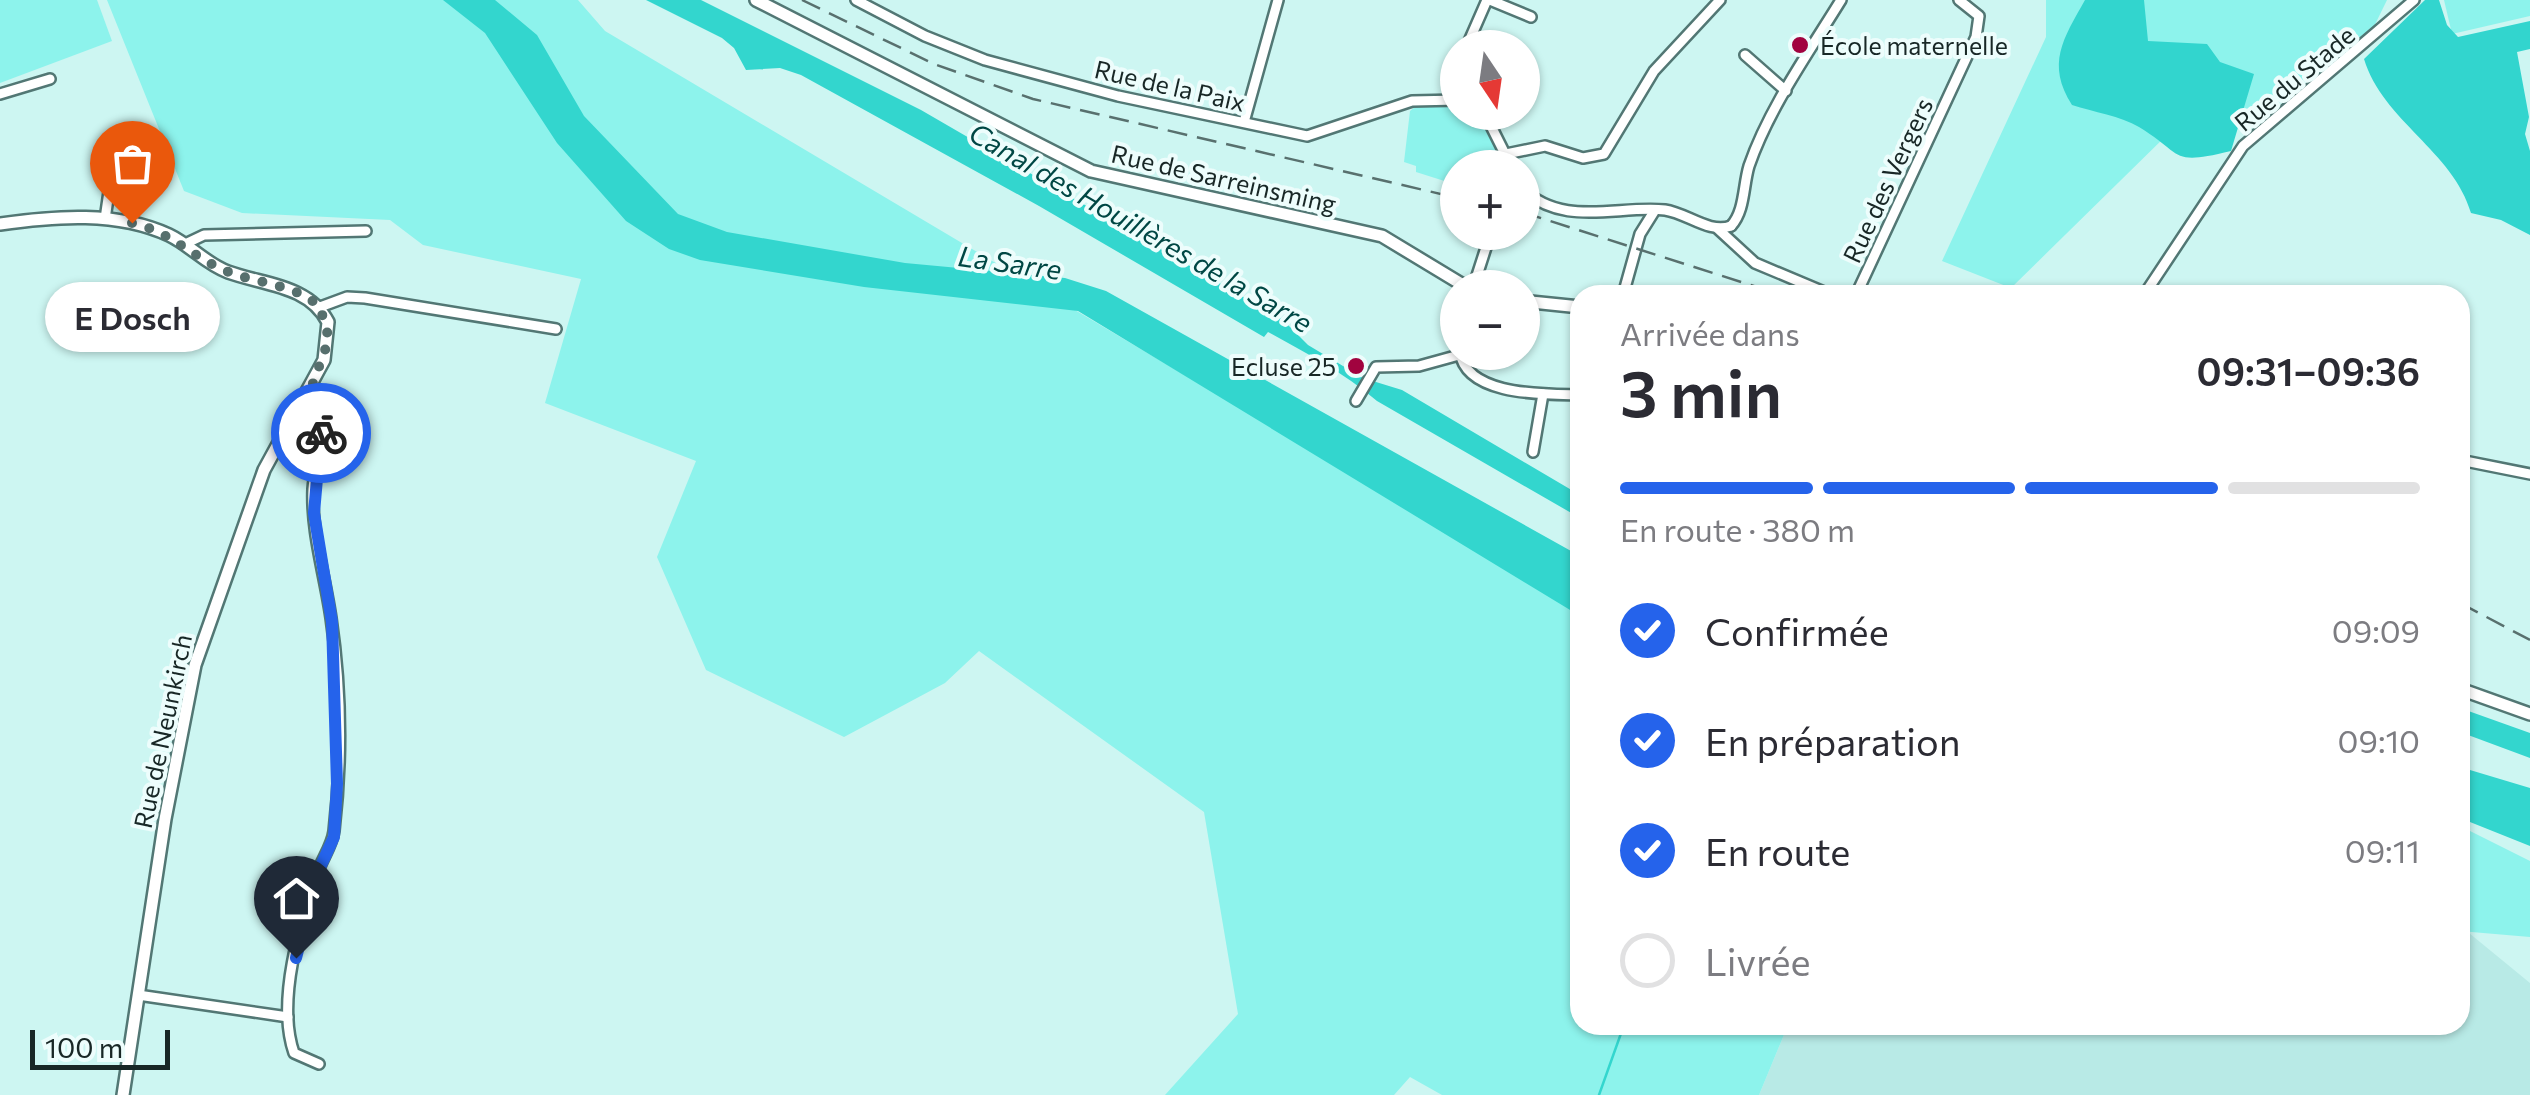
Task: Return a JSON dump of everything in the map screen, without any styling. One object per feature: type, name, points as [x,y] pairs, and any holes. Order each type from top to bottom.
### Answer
[{"type":"street","name":"Rue de Sarreinsming","points":[[756,0],[1074,164],[1136,184],[1382,236],[1440,270]]},
{"type":"street","name":"Rue de la Paix","points":[[856,0],[924,36],[986,60],[1118,96],[1314,136],[1412,101],[1440,100]]},
{"type":"street","points":[[871,0],[880,11]]},
{"type":"street","points":[[1244,122],[1278,0]]},
{"type":"street","points":[[1474,30],[1488,0],[1531,17]]},
{"type":"street","points":[[1526,150],[1545,146],[1583,158],[1604,154],[1654,71],[1720,0]]},
{"type":"street","points":[[1718,229],[1731,226],[1738,216],[1749,166],[1786,91],[1842,0]]},
{"type":"street","name":"Rue des Vergers","points":[[1861,285],[1979,28],[1979,16],[1959,0]]},
{"type":"street","name":"Rue du Stade","points":[[2151,285],[2243,146],[2414,0]]},
{"type":"street","points":[[1745,56],[1786,91]]},
{"type":"street","points":[[0,94],[50,79]]},
{"type":"street","points":[[105,219],[112,172]]},
{"type":"street","points":[[1540,200],[1567,210],[1594,214],[1655,210],[1681,214],[1718,229],[1765,268],[1807,285]]},
{"type":"street","points":[[1626,285],[1640,234],[1655,210]]},
{"type":"street","points":[[1637,212],[1640,234]]},
{"type":"street","points":[[0,224],[105,219],[139,224],[185,244],[224,270],[295,292],[320,307],[347,297],[365,298],[556,329]]},
{"type":"street","points":[[1731,226],[1742,252]]},
{"type":"street","points":[[185,244],[204,235],[366,231]]},
{"type":"street","points":[[1540,303],[1570,306]]},
{"type":"street","name":"Rue de Neunkirch","points":[[123,1095],[194,665],[264,470],[312,386],[329,339],[320,307]]},
{"type":"street","points":[[1358,398],[1374,370],[1440,360]]},
{"type":"street","points":[[1470,370],[1488,382],[1543,394],[1570,395]]},
{"type":"street","points":[[312,386],[322,398],[324,418],[314,513],[332,622],[337,784],[334,837],[318,872],[296,958],[288,1017],[294,1053],[318,1064]]},
{"type":"street","points":[[1533,452],[1543,394]]},
{"type":"street","points":[[2470,462],[2530,474]]},
{"type":"street","points":[[2470,693],[2530,714]]},
{"type":"street","points":[[138,995],[288,1017]]},
{"type":"shaded area","points":[[0,0],[97,0],[112,41],[0,83]]},
{"type":"shaded area","points":[[107,0],[578,0],[605,31],[1570,604],[1570,1035],[1784,1035],[1759,1095],[1442,1095],[1410,1077],[1394,1095],[1165,1095],[1238,1014],[1204,812],[979,651],[945,683],[844,737],[706,670],[657,557],[696,461],[545,403],[581,279],[423,245],[390,220],[242,213],[184,191]]},
{"type":"shaded area","points":[[443,0],[495,0],[537,35],[584,116],[678,214],[727,232],[905,263],[1065,278],[1106,291],[1570,550],[1570,610],[1078,311],[864,287],[700,260],[669,249],[626,221],[557,143],[485,33]]},
{"type":"shaded area","points":[[646,0],[701,0],[921,110],[1283,320],[1308,345],[1363,378],[1402,390],[1570,489],[1570,512],[1377,401],[1268,332],[1264,337],[1039,206],[801,75],[780,68],[746,70],[734,48],[722,38]]},
{"type":"shaded area","points":[[2046,0],[2387,0],[2363,49],[2328,62],[2270,102],[2243,114],[2172,130],[2014,285],[2003,285],[1942,261],[2046,37]]},
{"type":"shaded area","points":[[2085,0],[2144,0],[2148,41],[2207,44],[2220,62],[2254,74],[2231,151],[2197,158],[2179,155],[2132,123],[2072,105],[2060,77],[2060,52]]},
{"type":"shaded area","points":[[2425,0],[2439,0],[2447,25],[2458,37],[2530,21],[2530,49],[2517,52],[2529,117],[2525,134],[2530,151],[2530,235],[2501,220],[2471,213],[2449,172],[2373,81],[2364,59]]},
{"type":"shaded area","points":[[2444,0],[2530,0],[2530,16],[2452,34]]},
{"type":"shaded area","points":[[1415,107],[1440,107],[1440,130],[1488,130],[1497,150],[1440,150],[1440,180],[1416,172],[1416,166],[1404,162],[1410,111]]},
{"type":"shaded area","points":[[2470,712],[2530,733],[2530,758],[2470,736]]},
{"type":"shaded area","points":[[2470,770],[2530,788],[2530,846],[2470,822]]},
{"type":"shaded area","points":[[2470,831],[2530,861],[2530,937],[2470,932]]},
{"type":"shaded area","points":[[2470,934],[2530,983],[2530,1095],[1759,1095],[1784,1035],[2470,1035]]},
{"type":"waterway","points":[[1599,1095],[1620,1035]]},
{"type":"railway","points":[[802,0],[934,64],[1033,99],[1440,194]]},
{"type":"railway","points":[[1540,218],[1751,285]]},
{"type":"railway","points":[[2470,608],[2530,640]]},
{"type":"way so far","points":[[132,223],[168,234],[224,270],[295,292],[320,307],[328,322],[329,339],[312,386],[322,398],[321,433]]},
{"type":"place","name":"École maternelle","points":[[1800,45]]},
{"type":"place","name":"E Dosch","points":[[132,223]]},
{"type":"place","name":"Ecluse 25","points":[[1356,366]]},
{"type":"route","points":[[296,958],[318,872],[334,837],[337,784],[338,697],[332,622],[314,513],[313,488],[321,433]]},
{"type":"water label","name":"Canal des Houillères de la Sarre","points":[[1141,227]]},
{"type":"water label","name":"La Sarre","points":[[1010,262]]}]
